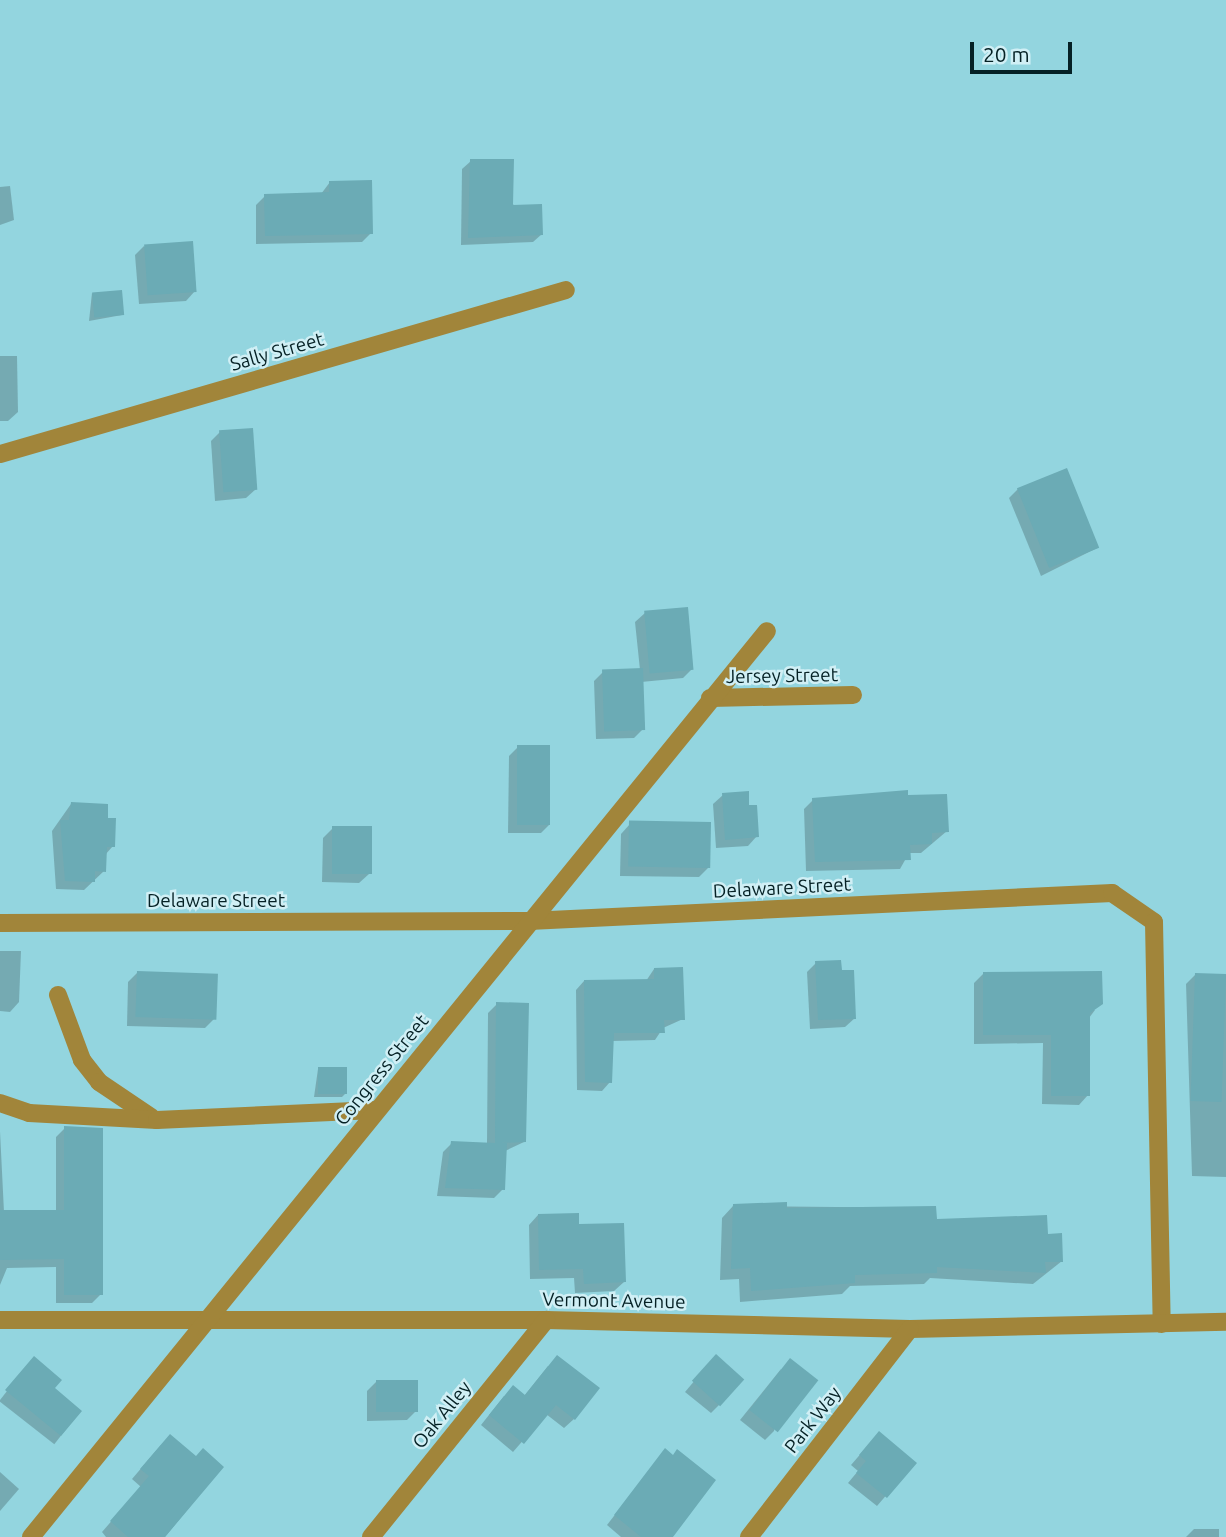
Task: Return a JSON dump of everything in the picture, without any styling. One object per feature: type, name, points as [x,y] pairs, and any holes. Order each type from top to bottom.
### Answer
[{"type":"street","name":"Sally Street","points":[[0,454],[566,290]]},
{"type":"street","name":"Congress Street","points":[[31,1537],[767,631]]},
{"type":"street","name":"Jersey Street","points":[[710,698],[853,695]]},
{"type":"street","name":"Delaware Street","points":[[0,923],[529,921],[1112,893],[1154,922],[1162,1324]]},
{"type":"street","points":[[58,995],[82,1060],[99,1082],[154,1119]]},
{"type":"street","points":[[0,1103],[29,1113],[154,1119],[376,1110]]},
{"type":"street","name":"Vermont Avenue","points":[[0,1320],[545,1320],[910,1329],[1226,1322]]},
{"type":"street","name":"Oak Alley","points":[[371,1537],[545,1320]]},
{"type":"street","name":"Park Way","points":[[749,1537],[910,1329]]},
{"type":"building","points":[[470,159],[514,159],[513,205],[542,204],[543,235],[468,238]]},
{"type":"building","points":[[372,180],[373,234],[265,236],[264,194],[329,192],[329,181]]},
{"type":"building","points":[[193,241],[197,292],[148,295],[144,244]]},
{"type":"building","points":[[122,290],[124,315],[94,318],[92,293]]},
{"type":"building","points":[[253,428],[257,490],[223,492],[219,430]]},
{"type":"building","points":[[1067,468],[1099,548],[1049,568],[1017,488]]},
{"type":"building","points":[[688,607],[693,670],[650,674],[644,611]]},
{"type":"building","points":[[643,668],[645,730],[604,731],[602,669]]},
{"type":"building","points":[[517,745],[550,745],[550,825],[517,825]]},
{"type":"building","points":[[908,790],[908,795],[947,794],[949,832],[932,833],[932,844],[910,845],[911,860],[815,862],[812,798]]},
{"type":"building","points":[[749,791],[749,805],[757,805],[759,837],[725,840],[722,793]]},
{"type":"building","points":[[71,802],[108,804],[108,818],[116,818],[115,847],[107,847],[106,872],[95,871],[95,882],[65,881],[60,820],[69,820]]},
{"type":"building","points":[[629,821],[711,822],[710,868],[628,867]]},
{"type":"building","points":[[332,826],[372,826],[372,874],[332,874]]},
{"type":"building","points":[[841,960],[842,970],[854,970],[856,1019],[818,1020],[815,961]]},
{"type":"building","points":[[683,967],[685,1020],[664,1020],[665,1033],[614,1033],[612,1083],[585,1082],[584,980],[654,979],[654,968]]},
{"type":"building","points":[[137,971],[218,974],[216,1020],[135,1017]]},
{"type":"building","points":[[1102,971],[1103,1004],[1090,1013],[1090,1096],[1051,1096],[1051,1035],[983,1035],[983,972]]},
{"type":"building","points":[[1195,973],[1226,974],[1222,1102],[1191,1101]]},
{"type":"building","points":[[496,1002],[529,1003],[526,1142],[500,1143],[507,1143],[505,1190],[445,1188],[451,1141],[495,1143]]},
{"type":"building","points":[[318,1067],[347,1067],[347,1094],[318,1094]]},
{"type":"building","points":[[64,1126],[103,1128],[103,1295],[64,1295],[64,1259],[0,1260],[0,1210],[64,1210]]},
{"type":"building","points":[[787,1202],[787,1208],[936,1206],[937,1219],[1047,1215],[1048,1234],[1062,1233],[1063,1262],[1045,1262],[1046,1273],[937,1267],[937,1273],[855,1275],[855,1283],[751,1291],[750,1268],[731,1269],[733,1204]]},
{"type":"building","points":[[579,1213],[579,1224],[624,1223],[626,1282],[584,1284],[583,1269],[539,1270],[538,1214]]},
{"type":"building","points":[[716,1354],[744,1379],[720,1406],[692,1381]]},
{"type":"building","points":[[557,1355],[600,1388],[575,1420],[556,1405],[524,1444],[489,1415],[513,1385],[525,1395]]},
{"type":"building","points":[[34,1356],[62,1380],[55,1388],[82,1411],[61,1436],[5,1390]]},
{"type":"building","points":[[790,1358],[818,1380],[778,1432],[749,1410]]},
{"type":"building","points":[[376,1380],[418,1380],[418,1412],[376,1412]]},
{"type":"building","points":[[879,1431],[917,1463],[887,1498],[856,1473],[866,1461],[859,1455]]},
{"type":"building","points":[[170,1434],[196,1456],[203,1448],[224,1467],[165,1537],[128,1537],[110,1521],[149,1476],[140,1469]]},
{"type":"building","points":[[665,1448],[673,1455],[677,1449],[716,1480],[673,1537],[641,1537],[614,1515]]}]
